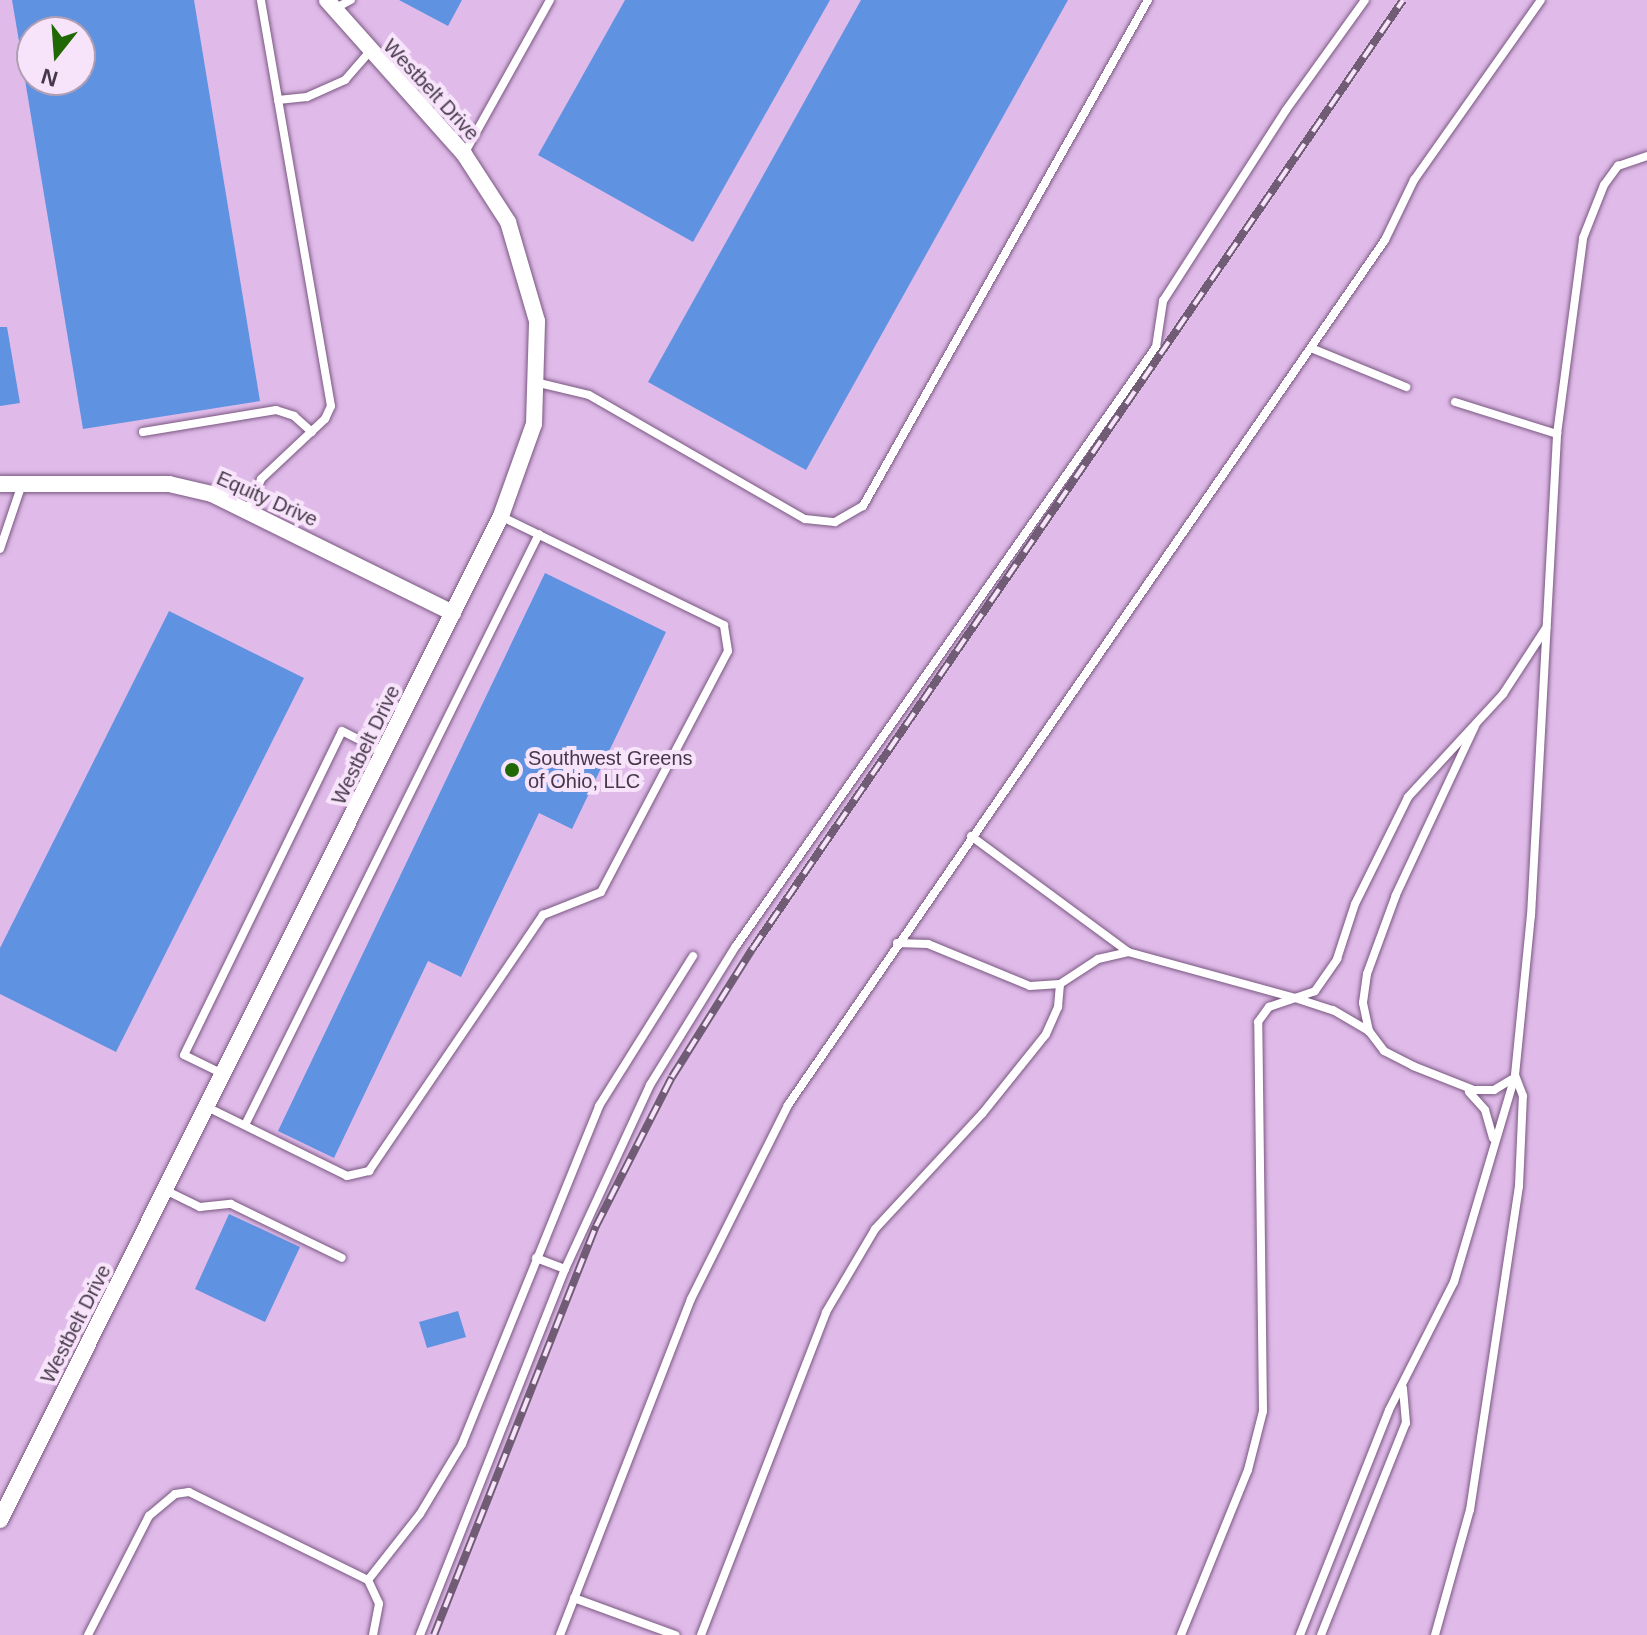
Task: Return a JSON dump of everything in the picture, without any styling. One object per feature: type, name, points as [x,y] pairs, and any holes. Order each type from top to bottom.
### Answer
[{"type":"street","name":"Westbelt Drive","points":[[0,1520],[501,516],[532,432],[539,383],[537,321],[518,246],[492,193],[464,154],[369,52],[330,5]]},
{"type":"street","name":"Equity Drive","points":[[0,484],[169,484],[212,494],[453,613]]},
{"type":"lane","points":[[248,510],[261,479],[312,432],[331,406],[261,0]]},
{"type":"lane","points":[[330,5],[351,0]]},
{"type":"lane","points":[[464,154],[550,0]]},
{"type":"lane","points":[[539,383],[589,395],[805,519],[835,522],[863,506],[1148,0]]},
{"type":"lane","points":[[420,1635],[565,1269],[613,1157],[697,1005],[1156,347],[1163,301],[1286,110],[1365,0]]},
{"type":"lane","points":[[560,1635],[720,1232],[788,1105],[1385,240],[1414,180],[1541,0]]},
{"type":"lane","points":[[278,100],[307,97],[345,80],[369,52]]},
{"type":"lane","points":[[1300,1635],[1389,1410],[1454,1282],[1515,1075],[1531,916],[1557,434],[1583,238],[1618,166],[1647,156]]},
{"type":"lane","points":[[1311,348],[1406,387]]},
{"type":"lane","points":[[1455,402],[1557,434]]},
{"type":"lane","points":[[143,432],[276,410],[294,416],[312,432]]},
{"type":"lane","points":[[0,549],[22,483]]},
{"type":"lane","points":[[207,1107],[347,1176],[369,1171],[543,915],[601,892],[728,651],[724,625],[501,516]]},
{"type":"lane","points":[[245,1125],[539,534]]},
{"type":"lane","points":[[1181,1635],[1248,1470],[1263,1411],[1256,1033],[1269,1007],[1295,998],[1326,981],[1378,853],[1408,797],[1503,694],[1548,626]]},
{"type":"lane","points":[[1369,1031],[1363,1003],[1372,960],[1396,895],[1479,718]]},
{"type":"lane","points":[[223,1074],[184,1055],[342,731],[384,752]]},
{"type":"lane","points":[[971,836],[1128,952],[1333,1010],[1369,1031],[1384,1051],[1454,1084],[1480,1101],[1494,1143]]},
{"type":"lane","points":[[897,943],[928,944],[1030,986],[1060,984],[1098,959],[1128,952]]},
{"type":"lane","points":[[368,1580],[420,1514],[462,1444],[599,1106],[693,956]]},
{"type":"lane","points":[[701,1635],[826,1312],[875,1229],[982,1114],[1046,1034],[1058,1007],[1060,984]]},
{"type":"lane","points":[[1454,1084],[1494,1090],[1515,1075]]},
{"type":"lane","points":[[1435,1635],[1470,1510],[1497,1347],[1519,1186],[1523,1096],[1515,1075]]},
{"type":"lane","points":[[165,1190],[200,1207],[231,1204],[342,1258]]},
{"type":"lane","points":[[536,1258],[565,1269]]},
{"type":"lane","points":[[1321,1635],[1406,1423],[1403,1387]]},
{"type":"lane","points":[[88,1635],[149,1516],[175,1494],[207,1497],[368,1580],[379,1604],[373,1635]]},
{"type":"lane","points":[[574,1598],[675,1635]]},
{"type":"building","points":[[12,0],[194,0],[260,401],[83,429],[28,96],[96,96],[96,16],[16,16],[16,24]]},
{"type":"building","points":[[399,0],[462,0],[448,26]]},
{"type":"building","points":[[625,0],[830,0],[693,242],[538,155]]},
{"type":"building","points":[[861,0],[1068,0],[806,470],[648,382]]},
{"type":"building","points":[[0,327],[7,327],[20,403],[0,406]]},
{"type":"building","points":[[545,573],[666,632],[572,829],[539,813],[461,977],[428,961],[334,1158],[278,1131]]},
{"type":"building","points":[[169,611],[304,678],[116,1052],[0,994],[0,948]]},
{"type":"building","points":[[229,1214],[300,1247],[265,1322],[195,1289]]},
{"type":"building","points":[[458,1311],[466,1337],[427,1348],[419,1322]]},
{"type":"railway","points":[[434,1635],[596,1226],[672,1077],[753,948],[1403,0]]},
{"type":"place","name":"Southwest Greens of Ohio, LLC","points":[[512,770]]}]
